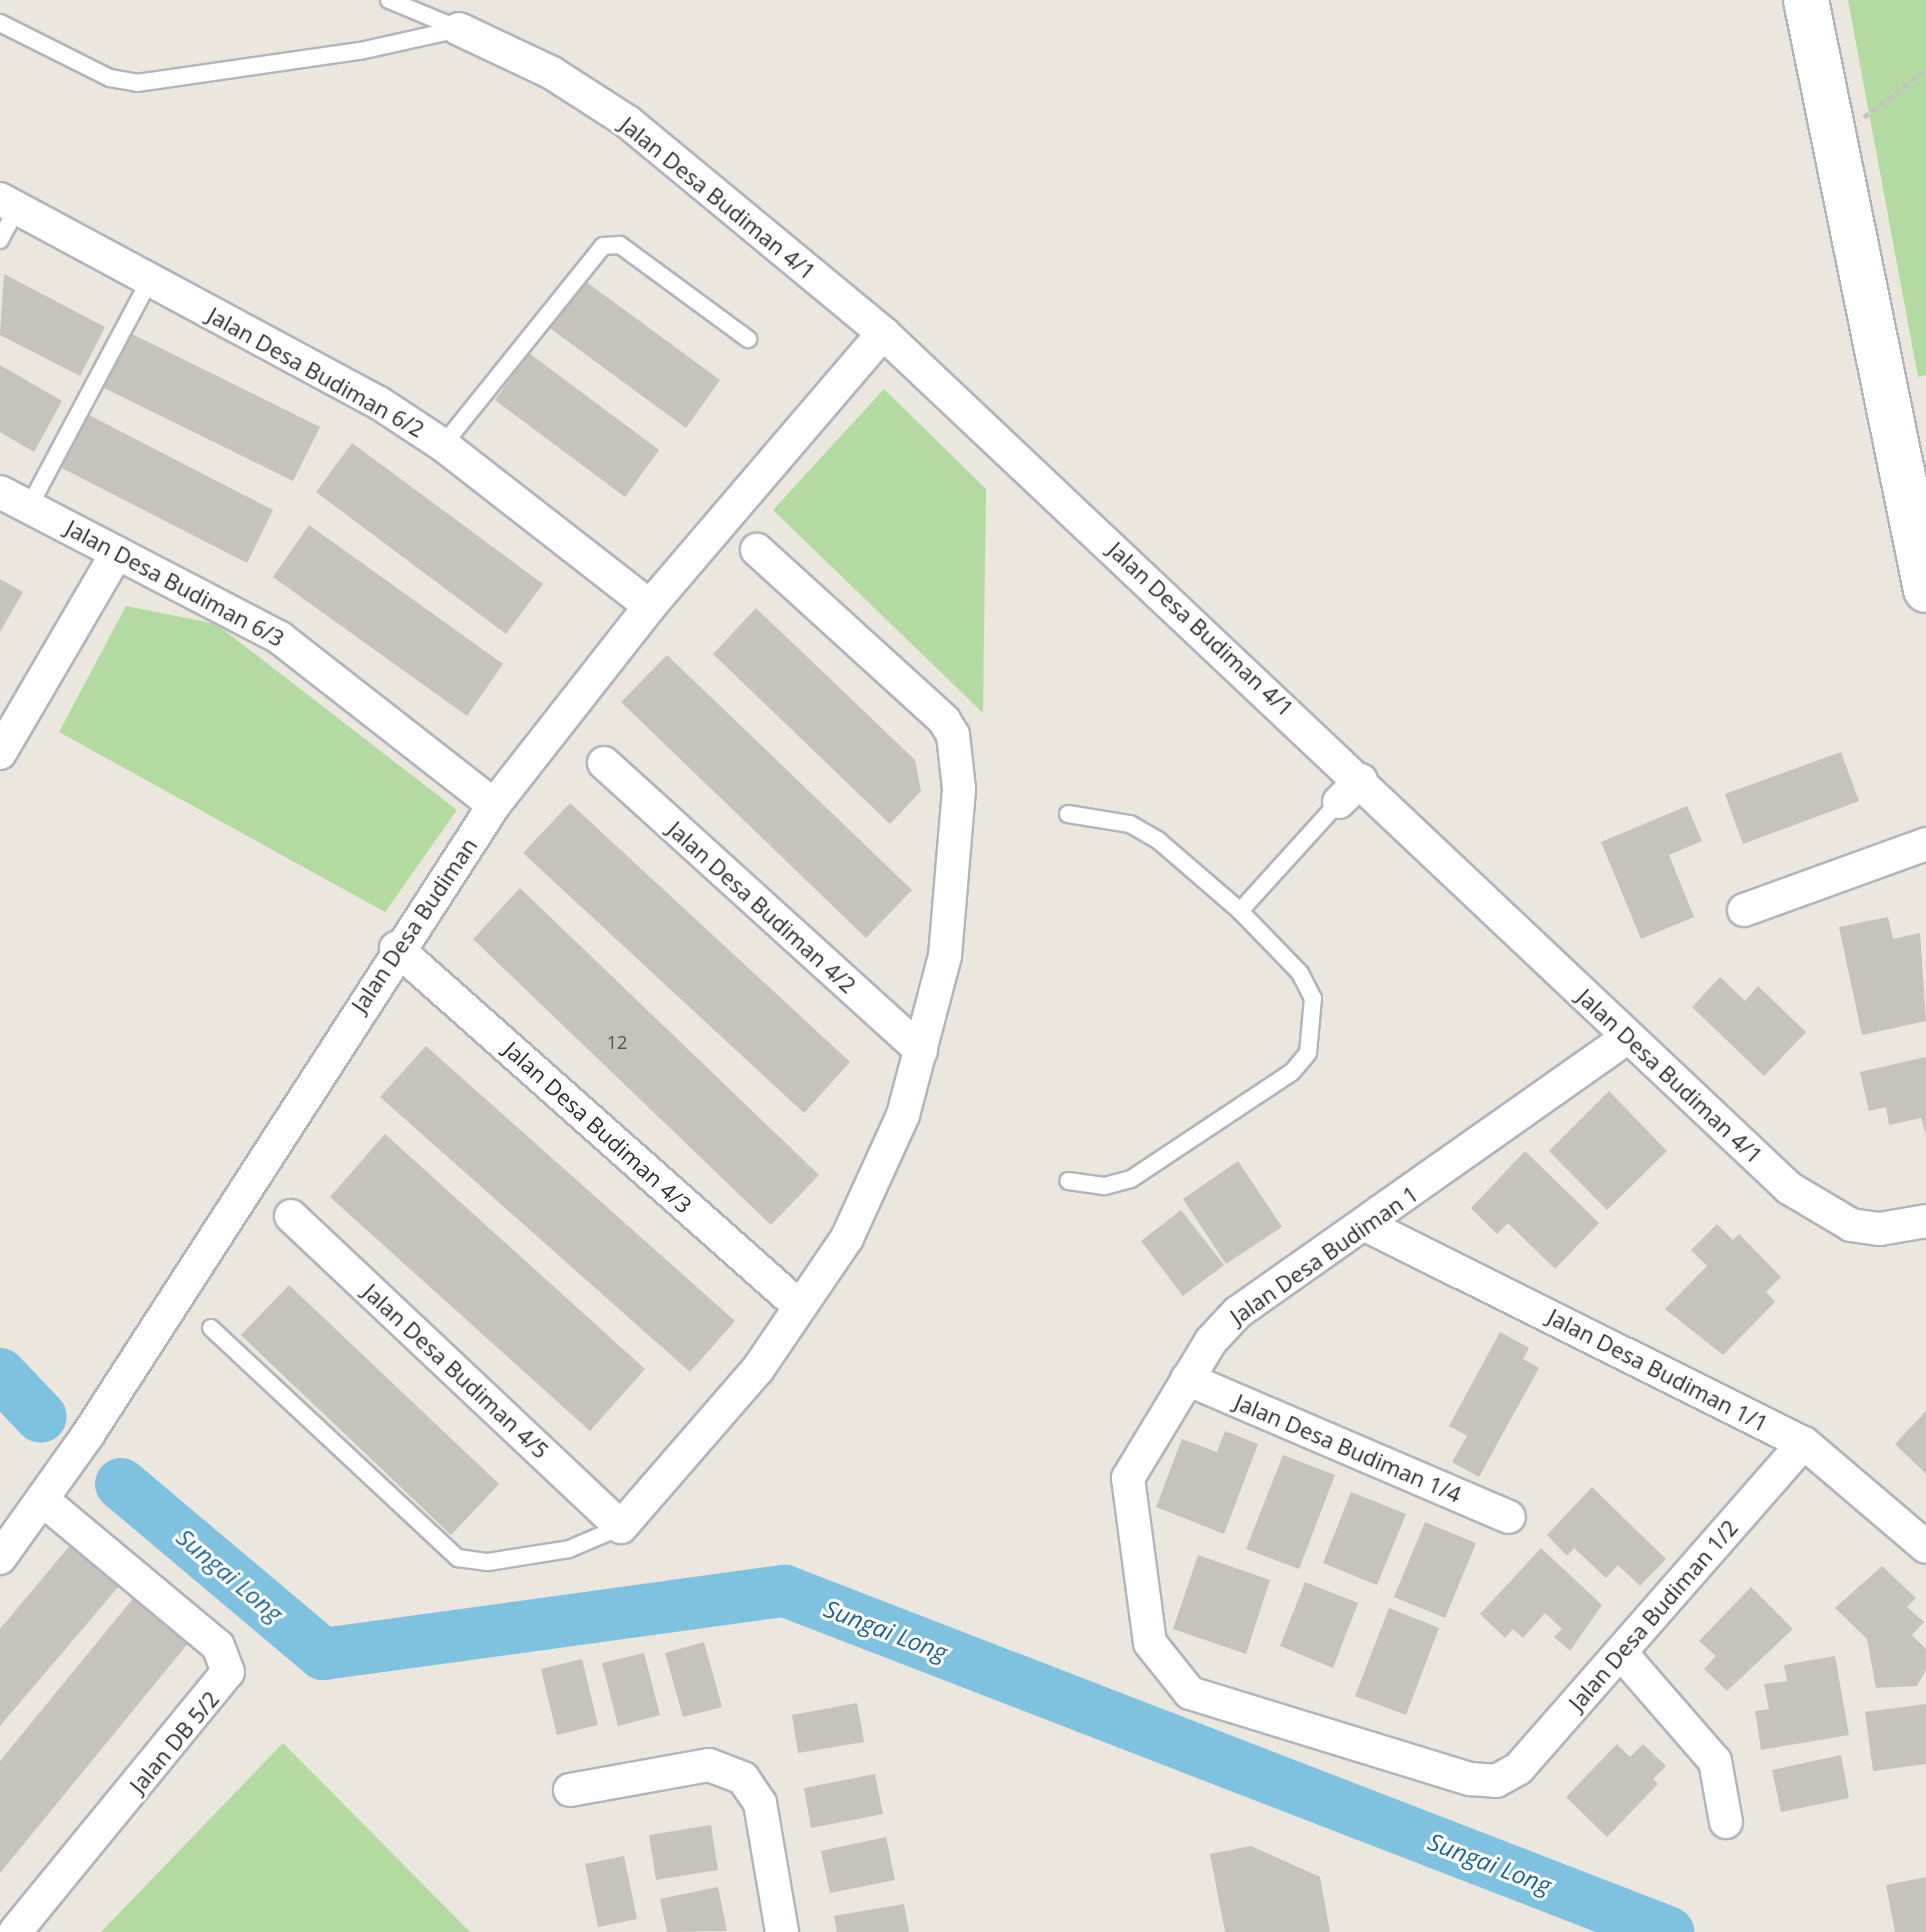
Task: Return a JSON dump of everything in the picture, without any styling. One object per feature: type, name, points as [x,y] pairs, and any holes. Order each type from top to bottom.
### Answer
[{"type":"street","points":[[1806,0],[1926,590]]},
{"type":"street","name":"Jalan Desa Budiman 4/1","points":[[459,29],[552,73],[628,122],[883,333],[1350,791],[1628,1037],[1789,1188],[1827,1214],[1880,1229],[1926,1221]]},
{"type":"street","name":"Jalan Desa Budiman 6/2","points":[[9,204],[150,279],[443,445],[650,606]]},
{"type":"street","name":"Jalan Desa Budiman","points":[[0,1558],[44,1501],[396,948],[494,805],[650,606],[883,333]]},
{"type":"street","name":"Jalan Desa Budiman 6/3","points":[[0,492],[280,638],[494,805]]},
{"type":"street","points":[[621,1527],[758,1369],[878,1180],[921,1050],[945,956],[959,789],[953,735],[936,712],[757,550]]},
{"type":"street","points":[[0,753],[117,553]]},
{"type":"street","name":"Jalan Desa Budiman 4/2","points":[[604,763],[921,1050]]},
{"type":"street","points":[[1744,910],[1926,844]]},
{"type":"street","name":"Jalan Desa Budiman 4/3","points":[[396,948],[799,1306]]},
{"type":"street","name":"Jalan Desa Budiman 1","points":[[1496,1781],[1470,1779],[1190,1693],[1150,1643],[1128,1478],[1187,1379],[1238,1312],[1368,1226],[1628,1037]]},
{"type":"street","name":"Jalan Desa Budiman 4/5","points":[[291,1216],[621,1527]]},
{"type":"street","name":"Jalan Desa Budiman 1/1","points":[[1368,1226],[1804,1443],[1926,1547]]},
{"type":"street","name":"Jalan Desa Budiman 1/4","points":[[1187,1379],[1509,1517]]},
{"type":"street","name":"Jalan Desa Budiman 1/2","points":[[1496,1781],[1519,1768],[1804,1443]]},
{"type":"street","name":"Jalan DB 5/2","points":[[15,1932],[228,1672],[218,1646],[44,1501]]},
{"type":"street","points":[[1621,1653],[1715,1761],[1726,1822]]},
{"type":"street","points":[[570,1790],[709,1765],[743,1778],[760,1803],[782,1932]]},
{"type":"lane","points":[[389,0],[459,29]]},
{"type":"lane","points":[[0,23],[77,64],[137,83],[360,51],[459,29]]},
{"type":"lane","points":[[0,240],[9,204]]},
{"type":"lane","points":[[443,445],[603,246],[620,245],[748,339]]},
{"type":"lane","points":[[30,505],[150,279]]},
{"type":"lane","points":[[1240,911],[1350,791]]},
{"type":"lane","points":[[1068,814],[1130,824],[1159,841],[1240,911],[1308,985],[1308,1053],[1292,1072],[1131,1179],[1104,1186],[1068,1181]]},
{"type":"lane","points":[[211,1328],[458,1558],[488,1562],[569,1549],[621,1527]]},
{"type":"path","points":[[1835,140],[1926,70]]},
{"type":"green space","points":[[1848,0],[1926,0],[1926,375],[1918,377]]},
{"type":"green space","points":[[884,389],[986,489],[983,713],[773,510]]},
{"type":"green space","points":[[126,606],[216,624],[457,810],[385,912],[59,732]]},
{"type":"green space","points":[[283,1743],[470,1932],[101,1932]]},
{"type":"building","points":[[570,270],[720,380],[686,428],[536,318]]},
{"type":"building","points":[[4,274],[105,327],[80,376],[0,335]]},
{"type":"building","points":[[130,333],[320,427],[293,481],[104,388]]},
{"type":"building","points":[[529,353],[659,450],[625,497],[495,400]]},
{"type":"building","points":[[0,365],[62,401],[34,452],[0,432]]},
{"type":"building","points":[[85,413],[273,510],[247,563],[58,466]]},
{"type":"building","points":[[352,443],[543,584],[506,634],[316,492]]},
{"type":"building","points":[[309,525],[503,664],[467,716],[273,577]]},
{"type":"building","points":[[0,579],[23,592],[0,632]]},
{"type":"building","points":[[756,608],[915,760],[921,791],[890,824],[713,654]]},
{"type":"building","points":[[667,655],[912,890],[866,938],[621,702]]},
{"type":"building","points":[[1841,752],[1859,801],[1743,844],[1725,794]]},
{"type":"building","points":[[570,803],[850,1062],[804,1113],[523,853]]},
{"type":"building","points":[[1687,806],[1702,841],[1669,855],[1694,917],[1641,939],[1601,842]]},
{"type":"building","points":[[520,888],[819,1175],[771,1225],[473,939]]},
{"type":"building","points":[[1888,917],[1893,939],[1920,933],[1926,1021],[1862,1035],[1839,927]]},
{"type":"building","points":[[1720,977],[1745,1001],[1758,986],[1806,1032],[1764,1076],[1692,1007]]},
{"type":"building","points":[[426,1046],[735,1321],[690,1372],[380,1097]]},
{"type":"building","points":[[1926,1057],[1926,1135],[1921,1118],[1889,1125],[1886,1107],[1869,1111],[1860,1072]]},
{"type":"building","points":[[1609,1091],[1667,1151],[1607,1210],[1549,1151]]},
{"type":"building","points":[[385,1134],[645,1369],[590,1431],[330,1197]]},
{"type":"building","points":[[1525,1151],[1599,1223],[1555,1269],[1508,1223],[1497,1234],[1471,1208]]},
{"type":"building","points":[[1238,1161],[1282,1227],[1226,1264],[1183,1199]]},
{"type":"building","points":[[1181,1210],[1224,1265],[1183,1296],[1141,1241]]},
{"type":"building","points":[[1717,1224],[1733,1240],[1739,1234],[1781,1277],[1766,1292],[1775,1302],[1723,1355],[1665,1309],[1707,1266],[1691,1250]]},
{"type":"building","points":[[289,1285],[499,1484],[451,1535],[241,1335]]},
{"type":"building","points":[[1500,1332],[1529,1348],[1523,1359],[1539,1368],[1479,1477],[1452,1462],[1467,1436],[1449,1426]]},
{"type":"building","points":[[1926,1411],[1926,1474],[1895,1444]]},
{"type":"building","points":[[1225,1431],[1258,1444],[1224,1534],[1156,1507],[1182,1439],[1217,1452]]},
{"type":"building","points":[[1283,1455],[1335,1475],[1299,1569],[1246,1549]]},
{"type":"building","points":[[1592,1487],[1666,1559],[1640,1586],[1618,1565],[1606,1578],[1574,1548],[1567,1556],[1547,1535]]},
{"type":"building","points":[[1351,1492],[1406,1514],[1377,1585],[1323,1563]]},
{"type":"building","points":[[1425,1522],[1476,1543],[1445,1618],[1394,1597]]},
{"type":"building","points":[[71,1544],[119,1586],[0,1726],[0,1629]]},
{"type":"building","points":[[1541,1548],[1602,1605],[1570,1651],[1554,1637],[1562,1629],[1545,1613],[1523,1638],[1513,1629],[1505,1638],[1480,1614]]},
{"type":"building","points":[[1198,1555],[1270,1580],[1246,1654],[1173,1629]]},
{"type":"building","points":[[1882,1566],[1916,1598],[1907,1607],[1924,1622],[1912,1635],[1926,1649],[1926,1670],[1917,1686],[1876,1688],[1867,1639],[1835,1608]]},
{"type":"building","points":[[1305,1582],[1358,1603],[1333,1668],[1280,1646]]},
{"type":"building","points":[[1751,1587],[1793,1629],[1727,1691],[1704,1669],[1716,1656],[1699,1641]]},
{"type":"building","points":[[135,1596],[190,1641],[0,1873],[0,1761]]},
{"type":"building","points":[[1389,1608],[1439,1628],[1406,1715],[1355,1696]]},
{"type":"building","points":[[704,1642],[722,1707],[683,1717],[665,1653]]},
{"type":"building","points":[[644,1653],[660,1715],[618,1726],[602,1663]]},
{"type":"building","points":[[1835,1656],[1849,1735],[1761,1750],[1755,1711],[1769,1709],[1764,1684],[1787,1681],[1784,1665]]},
{"type":"building","points":[[582,1659],[598,1725],[557,1735],[541,1669]]},
{"type":"building","points":[[857,1703],[864,1742],[798,1753],[792,1715]]},
{"type":"building","points":[[1926,1704],[1926,1764],[1873,1771],[1865,1712]]},
{"type":"building","points":[[1617,1744],[1630,1757],[1643,1744],[1666,1766],[1653,1779],[1658,1784],[1607,1837],[1566,1797]]},
{"type":"building","points":[[1841,1755],[1849,1798],[1781,1812],[1772,1770]]},
{"type":"building","points":[[875,1774],[883,1814],[811,1828],[804,1788]]},
{"type":"building","points":[[711,1825],[718,1870],[656,1880],[649,1835]]},
{"type":"building","points":[[886,1837],[895,1880],[830,1893],[821,1851]]},
{"type":"building","points":[[1251,1846],[1320,1877],[1330,1932],[1225,1932],[1210,1854]]},
{"type":"building","points":[[624,1856],[637,1919],[598,1927],[585,1864]]},
{"type":"building","points":[[1926,1877],[1926,1932],[1895,1932],[1886,1885]]},
{"type":"building","points":[[718,1887],[727,1931],[667,1932],[660,1899]]},
{"type":"building","points":[[904,1904],[909,1932],[837,1932],[834,1916]]},
{"type":"waterway","name":"Sungai Long","points":[[0,1374],[41,1417]]},
{"type":"waterway","name":"Sungai Long","points":[[121,1484],[323,1654],[785,1591],[1668,1932]]}]
